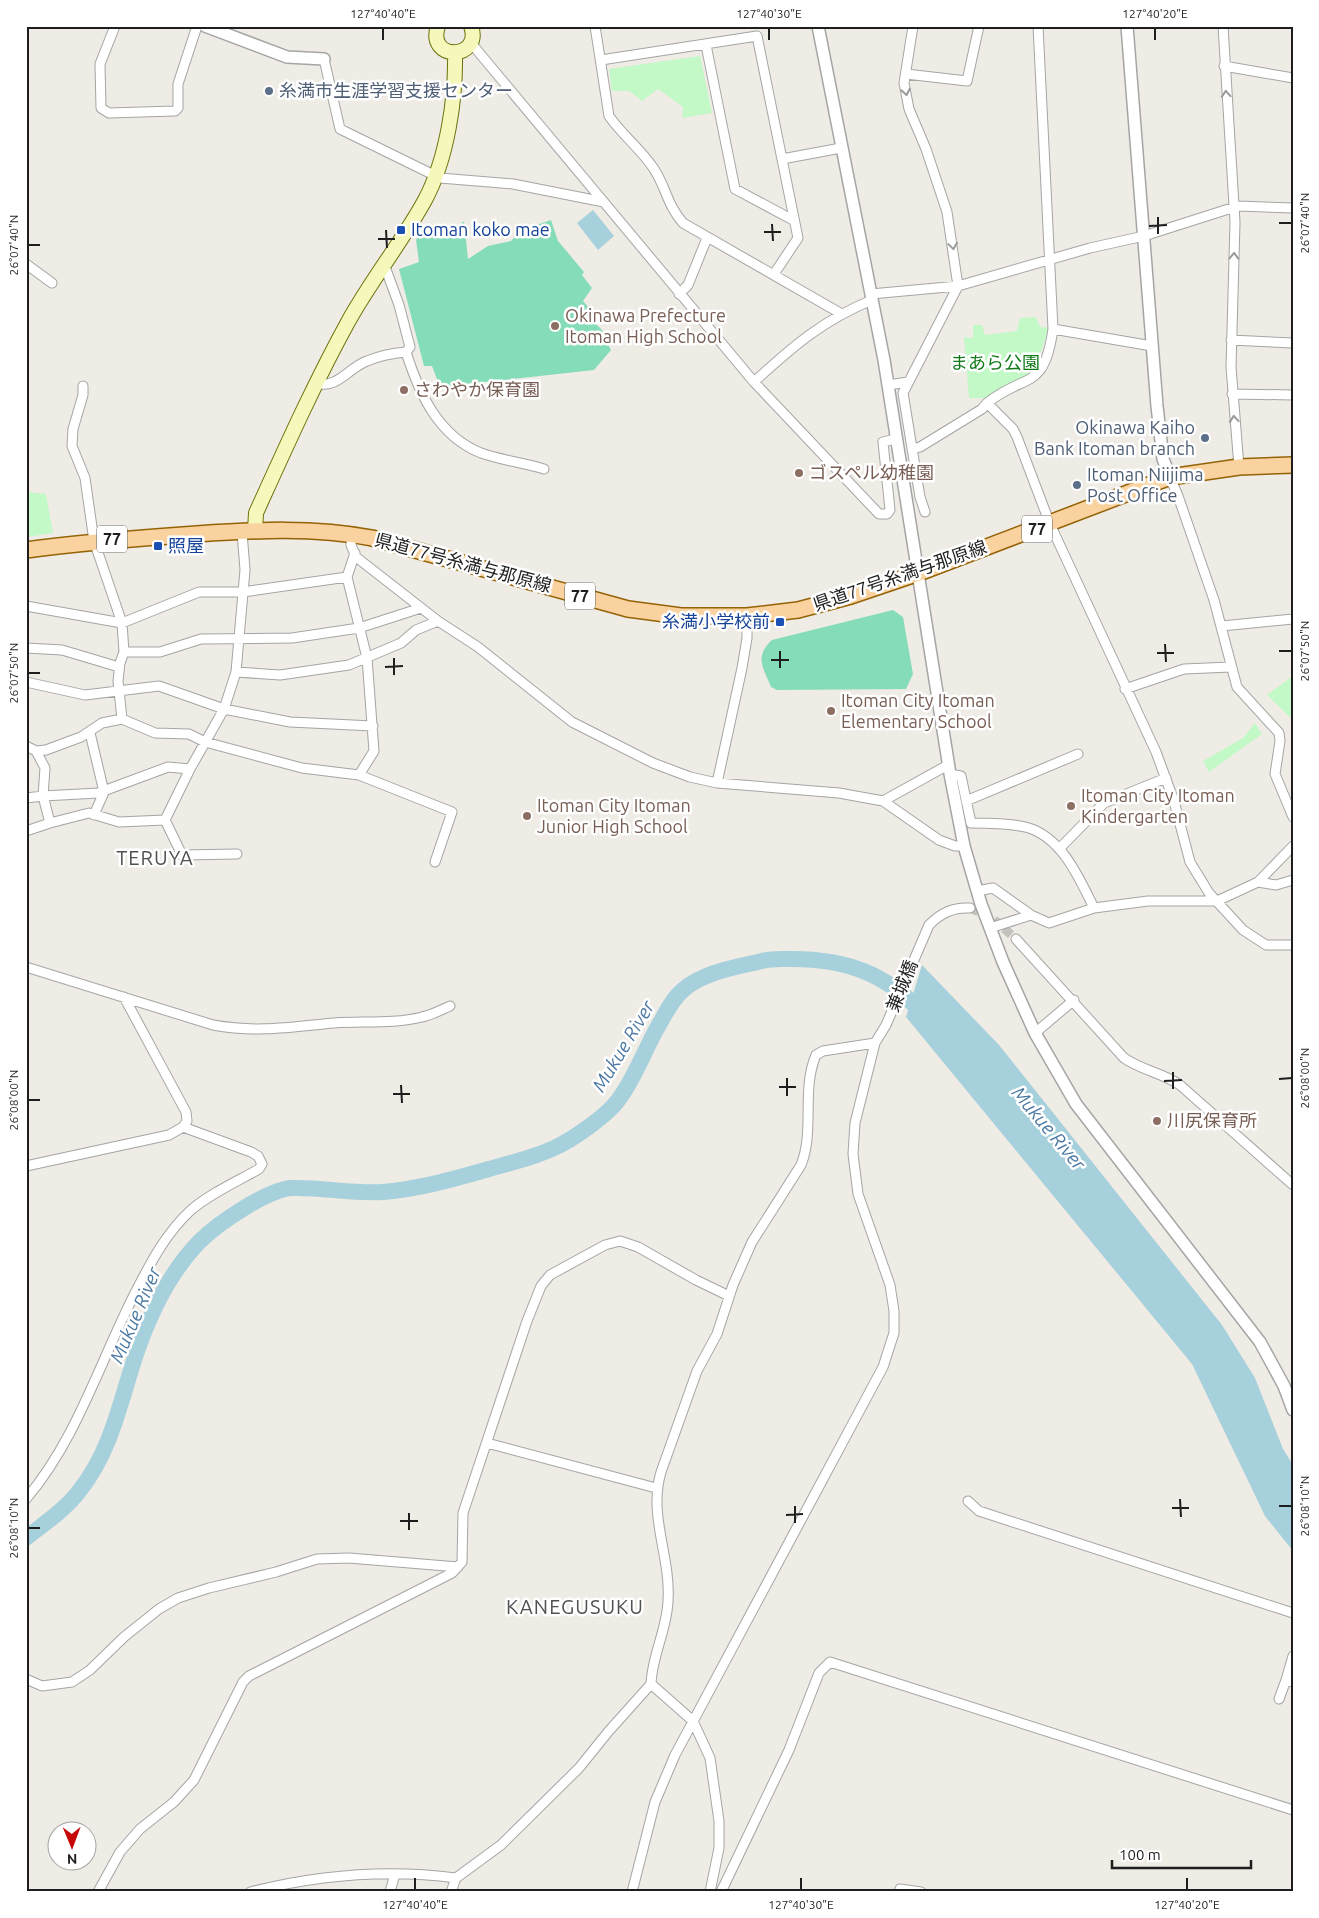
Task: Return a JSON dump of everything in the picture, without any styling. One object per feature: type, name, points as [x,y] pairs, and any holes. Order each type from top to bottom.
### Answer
[{"type":"main road","points":[[438,26],[436,33],[439,45],[444,50],[455,53],[467,48],[471,43],[473,37],[471,26]]},
{"type":"main road","points":[[248,531],[315,383],[349,320],[425,199],[441,157],[452,102],[455,53]]},
{"type":"main road","name":"県道77号糸満与那原線","points":[[26,550],[94,541],[248,531],[321,531],[352,534],[397,544],[635,610],[687,616],[747,616],[780,613],[815,606],[916,574],[1170,477],[1239,467],[1293,465]]},
{"type":"street","points":[[115,26],[100,64],[101,108],[109,113],[174,112],[178,108],[178,84],[197,26]]},
{"type":"street","points":[[205,26],[287,57],[324,58],[340,129],[435,175],[449,179],[513,184],[604,202]]},
{"type":"street","points":[[595,26],[609,116],[616,126],[644,154],[656,172],[672,210],[683,223],[840,313]]},
{"type":"street","points":[[755,26],[798,238],[774,274]]},
{"type":"street","points":[[818,26],[888,385],[916,574],[949,770],[964,846],[977,891],[1002,962],[1035,1033],[1076,1104],[1260,1342],[1284,1386],[1293,1410]]},
{"type":"street","points":[[913,26],[904,83],[909,109],[926,149],[948,212],[958,286],[903,393],[920,497],[925,512]]},
{"type":"street","points":[[906,74],[967,81],[979,26]]},
{"type":"street","points":[[912,449],[920,447],[982,409],[998,394],[1032,380],[1049,353],[1053,329],[1038,26]]},
{"type":"street","points":[[1127,26],[1162,453],[1222,626],[1237,687],[1279,733],[1280,741],[1275,774],[1293,817]]},
{"type":"street","points":[[1223,26],[1234,208],[1232,394],[1239,467]]},
{"type":"street","points":[[601,60],[757,36]]},
{"type":"street","points":[[471,43],[754,382],[879,514],[887,514],[890,510],[883,442],[896,439]]},
{"type":"street","points":[[706,45],[735,189],[793,220]]},
{"type":"street","points":[[1224,66],[1293,78]]},
{"type":"street","points":[[782,159],[842,148]]},
{"type":"street","points":[[754,382],[793,346],[840,313],[871,297],[958,286],[1144,236],[1234,208],[1244,206],[1293,208]]},
{"type":"street","points":[[679,294],[688,285],[707,238]]},
{"type":"street","points":[[26,264],[52,283]]},
{"type":"street","points":[[315,383],[324,386],[332,384],[367,361],[406,352],[410,347],[399,305],[384,264]]},
{"type":"street","points":[[1053,329],[1152,346]]},
{"type":"street","points":[[1232,340],[1293,343]]},
{"type":"street","points":[[406,352],[421,393],[432,413],[447,431],[481,453],[544,469]]},
{"type":"street","points":[[888,385],[908,382]]},
{"type":"street","points":[[83,386],[83,395],[72,429],[72,446],[85,478],[94,541],[122,623],[124,652],[120,667],[119,689],[122,719]]},
{"type":"street","points":[[1232,394],[1293,395]]},
{"type":"street","points":[[987,403],[1013,429],[1050,524],[1125,689],[1156,752],[1166,778],[1190,862],[1209,893],[1243,930],[1266,944],[1293,945]]},
{"type":"street","points":[[165,820],[190,769],[224,709],[236,672],[248,531]]},
{"type":"street","points":[[352,534],[351,545],[355,553],[421,608],[478,647],[580,726],[653,763],[690,777],[717,783],[839,793],[883,801],[939,840],[955,846],[964,846]]},
{"type":"street","points":[[355,553],[347,577],[367,658],[374,751],[359,776]]},
{"type":"street","points":[[26,606],[122,623],[199,592],[243,592],[347,577]]},
{"type":"street","points":[[124,652],[160,652],[202,639],[292,638],[359,628],[421,608]]},
{"type":"street","points":[[717,783],[742,668],[747,638],[747,616]]},
{"type":"street","points":[[1222,626],[1293,619]]},
{"type":"street","points":[[236,672],[280,675],[326,669],[367,658],[401,642],[416,630],[438,621]]},
{"type":"street","points":[[26,648],[62,650],[120,667]]},
{"type":"street","points":[[1125,689],[1184,669],[1232,667]]},
{"type":"street","points":[[26,682],[85,695],[119,689],[159,686],[224,709],[290,722],[372,726]]},
{"type":"street","points":[[36,751],[65,744],[90,733],[102,723],[122,719],[155,733],[189,734],[205,742],[302,768],[359,776],[452,812],[435,862]]},
{"type":"street","points":[[90,733],[104,792],[94,815]]},
{"type":"street","points":[[26,746],[36,751],[45,768],[44,796],[50,823]]},
{"type":"street","points":[[966,801],[1078,754]]},
{"type":"street","points":[[26,798],[104,792],[168,767],[190,769]]},
{"type":"street","points":[[883,801],[949,770],[962,776],[970,823],[1030,829],[1059,849],[1080,879],[1094,908]]},
{"type":"street","points":[[1059,849],[1104,803],[1166,778]]},
{"type":"street","points":[[26,831],[89,813],[119,822],[165,820]]},
{"type":"street","points":[[165,820],[182,855],[238,854]]},
{"type":"street","points":[[977,891],[994,888],[1031,915],[1049,923],[1094,908],[1148,901],[1217,901],[1258,882],[1293,846]]},
{"type":"street","points":[[1258,882],[1276,885],[1293,880]]},
{"type":"street","name":"兼城橋","points":[[632,1892],[655,1802],[675,1755],[883,1367],[894,1333],[894,1310],[890,1285],[858,1194],[852,1154],[856,1124],[876,1043],[886,1025],[929,926],[937,917],[955,909],[970,908]]},
{"type":"street","points":[[990,928],[1031,915]]},
{"type":"street","points":[[1016,939],[1074,1000],[1124,1058],[1133,1064],[1170,1078],[1180,1085],[1293,1185]]},
{"type":"street","points":[[26,967],[213,1025],[264,1031],[334,1023],[423,1017],[450,1006]]},
{"type":"street","points":[[26,1166],[169,1135],[184,1126],[187,1121],[186,1112],[124,997]]},
{"type":"street","points":[[1035,1033],[1074,1000]]},
{"type":"street","points":[[452,1892],[456,1878],[501,1845],[573,1775],[651,1684],[653,1663],[668,1603],[668,1579],[657,1518],[656,1488],[696,1371],[717,1334],[729,1296],[752,1242],[802,1165],[806,1152],[810,1076],[816,1055],[823,1051],[876,1043]]},
{"type":"street","points":[[26,1499],[57,1459],[152,1259],[171,1232],[192,1210],[217,1192],[259,1169],[262,1164],[258,1156],[251,1152],[184,1126]]},
{"type":"street","points":[[98,1892],[120,1852],[140,1829],[174,1802],[194,1780],[244,1682],[249,1676],[452,1573],[458,1567],[464,1556],[463,1513],[527,1321],[540,1286],[550,1275],[605,1245],[620,1240],[638,1247],[696,1280],[729,1296]]},
{"type":"street","points":[[487,1443],[656,1488]]},
{"type":"street","points":[[968,1501],[980,1511],[1293,1613]]},
{"type":"street","points":[[26,1680],[42,1686],[72,1682],[90,1670],[124,1637],[159,1609],[178,1598],[317,1559],[349,1558],[458,1567]]},
{"type":"street","points":[[1279,1699],[1289,1681],[1293,1656]]},
{"type":"street","points":[[720,1892],[789,1750],[819,1673],[830,1662],[1293,1810]]},
{"type":"street","points":[[651,1684],[693,1721],[710,1758],[719,1821],[719,1848],[710,1892]]},
{"type":"street","points":[[390,1892],[395,1874]]},
{"type":"street","points":[[250,1892],[317,1878],[423,1874],[456,1878]]},
{"type":"street","points":[[899,1892],[900,1889],[921,1892]]},
{"type":"green space","points":[[700,56],[712,113],[682,118],[683,107],[658,89],[642,101],[629,91],[612,91],[609,69]]},
{"type":"green space","points":[[551,220],[558,241],[584,272],[582,275],[592,288],[583,301],[598,318],[594,322],[603,331],[602,334],[611,350],[594,370],[440,387],[432,366],[424,366],[399,269],[419,262],[416,240],[422,228],[434,236],[444,237],[454,231],[464,221],[468,259],[488,246],[511,241],[520,231]]},
{"type":"green space","name":"まあら公園","points":[[1036,317],[1040,327],[1049,328],[1036,366],[1025,380],[986,398],[969,398],[964,337],[973,338],[973,325],[982,325],[985,335],[1017,331],[1020,318]]},
{"type":"green space","points":[[26,492],[46,494],[53,533],[26,537]]},
{"type":"green space","points":[[893,610],[903,617],[913,674],[906,689],[777,690],[771,687],[763,668],[762,657],[766,646],[772,640]]},
{"type":"green space","points":[[1293,676],[1293,720],[1267,695]]},
{"type":"green space","points":[[1255,723],[1262,734],[1209,772],[1203,761],[1243,738]]},
{"type":"water","points":[[593,210],[614,236],[598,250],[577,223]]},
{"type":"water","points":[[922,965],[999,1045],[1222,1325],[1255,1378],[1283,1449],[1293,1465],[1293,1551],[1265,1516],[1192,1364],[906,1017]]},
{"type":"waterway","name":"Mukue River","points":[[26,1538],[55,1516],[74,1497],[100,1458],[108,1441],[142,1336],[170,1279],[199,1242],[243,1209],[270,1194],[292,1188],[383,1192],[423,1186],[521,1160],[560,1145],[598,1120],[614,1105],[634,1074],[671,1004],[683,990],[710,974],[773,959],[831,962],[865,972],[881,980],[911,1001],[925,1016]]},
{"type":"tunnel","points":[[970,908],[991,917],[1016,939]]},
{"type":"place","name":"糸満市生涯学習支援センター","points":[[269,91]]},
{"type":"place","name":"Itoman koko mae","points":[[401,230]]},
{"type":"place","name":"Okinawa Prefecture Itoman High School","points":[[555,326]]},
{"type":"place","name":"さわやか保育園","points":[[404,390]]},
{"type":"place","name":"Okinawa Kaiho Bank Itoman branch","points":[[1205,438]]},
{"type":"place","name":"ゴスペル幼稚園","points":[[799,473]]},
{"type":"place","name":"Itoman Niijima Post Office","points":[[1077,485]]},
{"type":"place","name":"照屋","points":[[158,546]]},
{"type":"place","name":"糸満小学校前","points":[[780,622]]},
{"type":"place","name":"Itoman City Itoman Elementary School","points":[[831,711]]},
{"type":"place","name":"Itoman City Itoman Kindergarten","points":[[1071,806]]},
{"type":"place","name":"Itoman City Itoman Junior High School","points":[[527,816]]},
{"type":"place","name":"川尻保育所","points":[[1157,1121]]},
{"type":"district","name":"TERUYA","points":[[155,858]]},
{"type":"district","name":"KANEGUSUKU","points":[[575,1607]]}]
